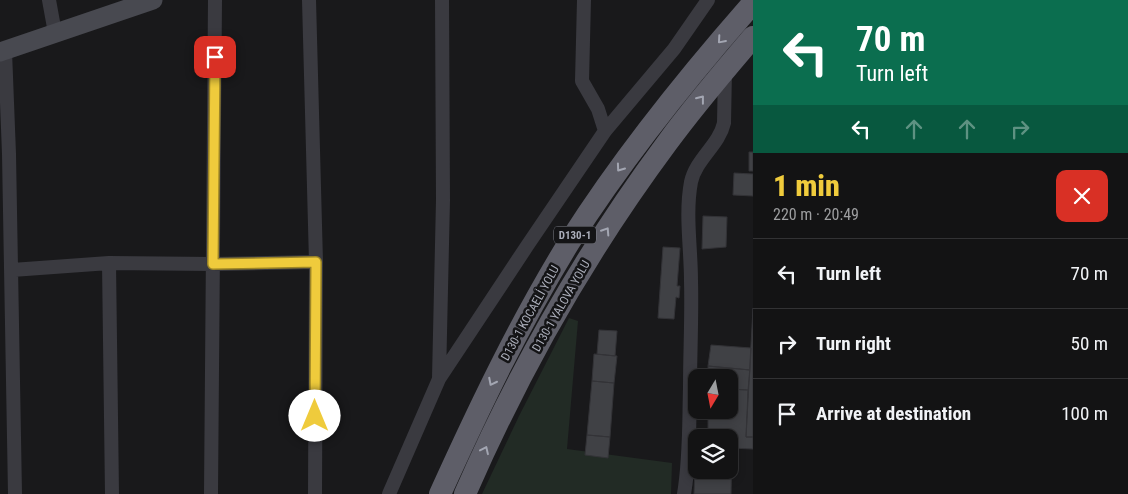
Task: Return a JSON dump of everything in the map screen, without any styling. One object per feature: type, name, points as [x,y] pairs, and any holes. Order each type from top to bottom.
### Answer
[{"type":"highway","name":"D130-1 KOCAELİ YOLU","points":[[440,494],[479,409],[539,295],[598,198],[649,127],[718,43],[753,4]]},
{"type":"highway","name":"D130-1 YALOVA YOLU","points":[[465,494],[498,420],[584,264],[667,143],[753,37]]},
{"type":"main road","points":[[2,52],[154,0]]},
{"type":"street","points":[[49,0],[55,34]]},
{"type":"street","points":[[211,494],[215,0]]},
{"type":"street","points":[[309,0],[316,262],[315,494]]},
{"type":"street","points":[[439,378],[443,200],[442,0]]},
{"type":"street","points":[[584,0],[582,81],[598,109],[605,132]]},
{"type":"street","points":[[389,494],[439,378],[605,132],[674,48],[708,0]]},
{"type":"street","points":[[2,52],[12,270],[15,494]]},
{"type":"street","points":[[684,494],[688,473],[691,282],[689,204],[691,180],[696,168],[722,130],[724,122],[725,70]]},
{"type":"street","points":[[12,270],[109,263],[213,264],[316,262]]},
{"type":"street","points":[[109,263],[112,494]]},
{"type":"street","points":[[429,494],[479,409]]},
{"type":"shaded area","points":[[569,318],[578,321],[567,449],[672,463],[671,494],[482,494]]},
{"type":"building","points":[[749,152],[753,152],[753,171],[749,171]]},
{"type":"building","points":[[734,173],[753,174],[753,196],[733,195]]},
{"type":"building","points":[[703,216],[727,217],[726,247],[702,249]]},
{"type":"building","points":[[663,247],[680,248],[677,286],[680,286],[679,298],[676,297],[674,319],[658,318]]},
{"type":"building","points":[[753,308],[753,437],[746,437]]},
{"type":"building","points":[[599,330],[617,331],[615,356],[597,354]]},
{"type":"building","points":[[711,345],[751,348],[750,370],[708,366]]},
{"type":"building","points":[[594,354],[617,356],[614,383],[592,381]]},
{"type":"building","points":[[708,366],[750,370],[748,390],[738,389],[738,369],[708,369]]},
{"type":"building","points":[[592,381],[614,383],[610,437],[587,435]]},
{"type":"building","points":[[738,389],[748,390],[746,437],[753,437],[753,449],[738,448],[738,429],[708,429],[708,419],[738,419]]},
{"type":"building","points":[[587,435],[610,437],[608,458],[585,455]]},
{"type":"building","points":[[695,479],[731,479],[731,494],[694,494]]},
{"type":"route","points":[[215,57],[213,264],[316,262],[315,416]]}]
